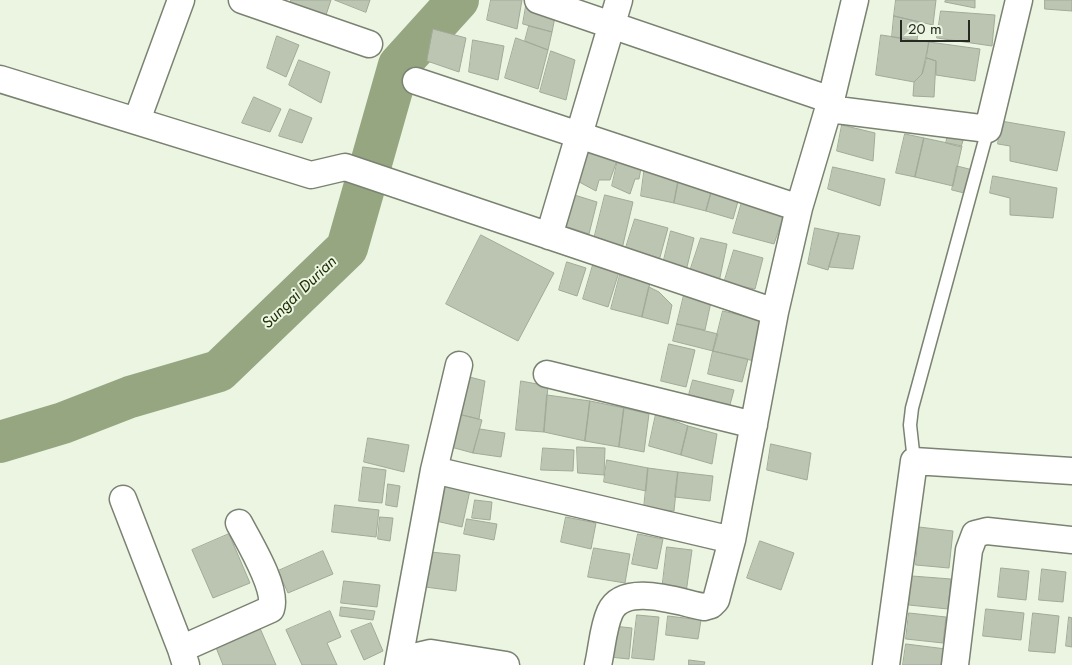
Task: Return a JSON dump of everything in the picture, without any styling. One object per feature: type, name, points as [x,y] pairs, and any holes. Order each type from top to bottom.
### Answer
[{"type":"street","points":[[137,120],[181,0]]},
{"type":"street","points":[[242,0],[369,44]]},
{"type":"street","points":[[538,0],[830,104],[988,130],[1019,0]]},
{"type":"street","points":[[549,236],[577,135],[619,0]]},
{"type":"street","points":[[598,665],[610,613],[621,598],[637,594],[704,607],[711,605],[716,600],[732,540],[775,312],[799,208],[830,104],[855,0]]},
{"type":"street","points":[[0,79],[312,175],[345,167],[775,312]]},
{"type":"street","points":[[416,81],[799,208]]},
{"type":"street","points":[[398,665],[434,470],[459,365]]},
{"type":"street","points":[[547,374],[754,425]]},
{"type":"street","points":[[886,665],[914,461],[1072,470]]},
{"type":"street","points":[[434,470],[732,540]]},
{"type":"street","points":[[123,499],[183,657],[271,609],[274,602],[271,589],[239,522]]},
{"type":"street","points":[[955,665],[969,550],[975,534],[987,531],[1072,540]]},
{"type":"street","points":[[406,665],[418,656],[432,653],[506,665]]},
{"type":"lane","points":[[914,461],[910,425],[912,408],[988,130]]},
{"type":"building","points":[[291,0],[331,0],[324,21],[291,10]]},
{"type":"building","points":[[335,0],[370,0],[366,12]]},
{"type":"building","points":[[491,0],[522,0],[517,29],[487,20]]},
{"type":"building","points":[[527,0],[557,7],[552,32],[523,24]]},
{"type":"building","points":[[896,0],[936,0],[933,25],[894,16]]},
{"type":"building","points":[[946,0],[975,0],[975,8],[945,2]]},
{"type":"building","points":[[1045,0],[1072,0],[1072,11],[1045,9]]},
{"type":"building","points":[[941,11],[995,15],[992,46],[937,38]]},
{"type":"building","points":[[894,16],[919,22],[917,41],[892,37]]},
{"type":"building","points":[[529,26],[552,32],[548,50],[525,41]]},
{"type":"building","points":[[433,29],[466,38],[459,72],[427,61]]},
{"type":"building","points":[[881,35],[929,42],[922,74],[914,82],[876,75]]},
{"type":"building","points":[[277,36],[299,45],[286,77],[267,68]]},
{"type":"building","points":[[516,38],[548,50],[538,89],[505,78]]},
{"type":"building","points":[[473,40],[504,46],[498,80],[469,72]]},
{"type":"building","points":[[929,42],[980,49],[975,81],[936,75],[936,61],[927,58]]},
{"type":"building","points":[[551,51],[575,60],[566,100],[540,92]]},
{"type":"building","points":[[927,58],[936,61],[934,97],[913,96],[914,82],[922,74]]},
{"type":"building","points":[[299,60],[330,72],[321,103],[289,85]]},
{"type":"building","points":[[254,97],[281,109],[270,132],[242,123]]},
{"type":"building","points":[[290,109],[312,118],[302,143],[279,136]]},
{"type":"building","points":[[1001,121],[1065,132],[1057,171],[1010,161],[1010,146],[998,144]]},
{"type":"building","points":[[842,125],[875,133],[873,161],[837,151]]},
{"type":"building","points":[[950,127],[966,131],[961,147],[946,143]]},
{"type":"building","points":[[905,134],[924,138],[915,177],[896,173]]},
{"type":"building","points":[[924,138],[962,146],[953,186],[915,177]]},
{"type":"building","points":[[581,142],[619,155],[610,180],[599,180],[596,191],[570,177]]},
{"type":"building","points":[[619,155],[642,163],[639,179],[635,179],[630,194],[612,186]]},
{"type":"building","points":[[645,165],[679,177],[674,203],[641,196]]},
{"type":"building","points":[[957,166],[973,170],[968,194],[952,190]]},
{"type":"building","points":[[833,167],[885,179],[880,206],[828,189]]},
{"type":"building","points":[[993,176],[1057,188],[1053,218],[1010,215],[1010,198],[990,193]]},
{"type":"building","points":[[679,177],[713,186],[706,211],[674,203]]},
{"type":"building","points":[[713,186],[740,194],[733,219],[706,211]]},
{"type":"building","points":[[568,193],[597,202],[589,234],[558,224]]},
{"type":"building","points":[[605,195],[633,202],[622,249],[593,243]]},
{"type":"building","points":[[744,195],[786,209],[774,244],[733,233]]},
{"type":"building","points":[[635,219],[668,228],[657,268],[623,257]]},
{"type":"building","points":[[815,228],[839,233],[828,270],[808,264]]},
{"type":"building","points":[[671,231],[694,238],[686,271],[663,264]]},
{"type":"building","points":[[839,233],[860,236],[853,269],[829,267]]},
{"type":"building","points":[[481,235],[554,273],[518,341],[446,304]]},
{"type":"building","points":[[701,238],[727,244],[719,282],[689,274]]},
{"type":"building","points":[[734,250],[763,258],[755,289],[724,283]]},
{"type":"building","points":[[567,262],[586,268],[577,296],[559,290]]},
{"type":"building","points":[[593,265],[619,272],[608,307],[583,299]]},
{"type":"building","points":[[620,275],[650,283],[642,317],[611,309]]},
{"type":"building","points":[[649,287],[659,292],[672,305],[668,324],[642,317]]},
{"type":"building","points":[[684,295],[711,302],[705,330],[677,324]]},
{"type":"building","points":[[723,311],[764,321],[754,361],[713,351]]},
{"type":"building","points":[[677,324],[718,334],[713,351],[673,341]]},
{"type":"building","points":[[669,344],[695,350],[686,387],[661,381]]},
{"type":"building","points":[[713,351],[748,359],[742,382],[708,374]]},
{"type":"building","points":[[462,375],[485,381],[479,419],[458,414]]},
{"type":"building","points":[[693,380],[734,390],[728,412],[687,402]]},
{"type":"building","points":[[521,381],[548,386],[544,432],[516,430]]},
{"type":"building","points":[[547,395],[590,401],[585,441],[544,432]]},
{"type":"building","points":[[590,401],[624,408],[619,447],[585,441]]},
{"type":"building","points":[[624,408],[649,414],[644,452],[619,447]]},
{"type":"building","points":[[458,414],[482,420],[473,453],[447,446]]},
{"type":"building","points":[[656,414],[688,426],[681,455],[649,446]]},
{"type":"building","points":[[688,426],[717,434],[712,464],[681,455]]},
{"type":"building","points":[[480,429],[505,433],[501,457],[473,453]]},
{"type":"building","points":[[368,438],[409,445],[404,472],[364,462]]},
{"type":"building","points":[[771,444],[811,453],[807,480],[767,470]]},
{"type":"building","points":[[577,447],[605,448],[604,475],[578,473]]},
{"type":"building","points":[[543,448],[574,450],[573,471],[541,470]]},
{"type":"building","points":[[607,460],[648,468],[646,491],[604,482]]},
{"type":"building","points":[[363,467],[386,470],[382,503],[359,501]]},
{"type":"building","points":[[648,468],[678,472],[674,511],[644,508]]},
{"type":"building","points":[[678,472],[713,476],[710,501],[675,497]]},
{"type":"building","points":[[445,481],[471,486],[462,527],[436,521]]},
{"type":"building","points":[[388,484],[400,486],[397,507],[386,505]]},
{"type":"building","points":[[475,500],[492,502],[490,520],[472,518]]},
{"type":"building","points":[[335,505],[379,510],[376,537],[332,532]]},
{"type":"building","points":[[380,517],[393,518],[390,541],[378,539]]},
{"type":"building","points":[[566,517],[596,523],[591,549],[561,542]]},
{"type":"building","points":[[467,519],[497,524],[494,540],[464,534]]},
{"type":"building","points":[[919,527],[953,531],[949,568],[916,565]]},
{"type":"building","points":[[229,534],[250,583],[213,598],[192,550]]},
{"type":"building","points":[[638,534],[663,539],[657,569],[632,564]]},
{"type":"building","points":[[760,541],[794,553],[781,590],[747,578]]},
{"type":"building","points":[[667,547],[692,550],[686,593],[662,590]]},
{"type":"building","points":[[594,548],[630,554],[625,583],[588,577]]},
{"type":"building","points":[[323,551],[333,574],[288,593],[278,571]]},
{"type":"building","points":[[421,551],[460,555],[456,591],[417,586]]},
{"type":"building","points":[[1001,568],[1029,571],[1026,600],[998,597]]},
{"type":"building","points":[[1042,569],[1066,572],[1063,602],[1039,600]]},
{"type":"building","points":[[912,576],[951,579],[948,609],[909,605]]},
{"type":"building","points":[[344,581],[380,585],[377,607],[341,603]]},
{"type":"building","points":[[341,607],[375,611],[373,620],[340,616]]},
{"type":"building","points":[[986,609],[1024,613],[1021,640],[983,636]]},
{"type":"building","points":[[330,611],[341,637],[327,643],[337,665],[302,665],[286,630]]},
{"type":"building","points":[[909,613],[946,617],[943,643],[906,639]]},
{"type":"building","points":[[1033,613],[1059,616],[1055,653],[1029,651]]},
{"type":"building","points":[[637,615],[659,617],[654,660],[632,658]]},
{"type":"building","points":[[668,616],[701,620],[698,639],[666,635]]},
{"type":"building","points":[[1069,617],[1072,618],[1072,647],[1066,646]]},
{"type":"building","points":[[371,623],[383,651],[364,660],[351,631]]},
{"type":"building","points":[[259,626],[276,665],[223,665],[215,645]]},
{"type":"building","points":[[613,626],[632,628],[629,659],[609,657]]},
{"type":"building","points":[[906,644],[946,649],[945,665],[903,665]]},
{"type":"building","points":[[689,660],[705,662],[704,665],[689,665]]},
{"type":"waterway","name":"Sungai Durian","points":[[0,442],[63,423],[130,397],[219,371],[347,248],[399,65],[458,0]]}]
